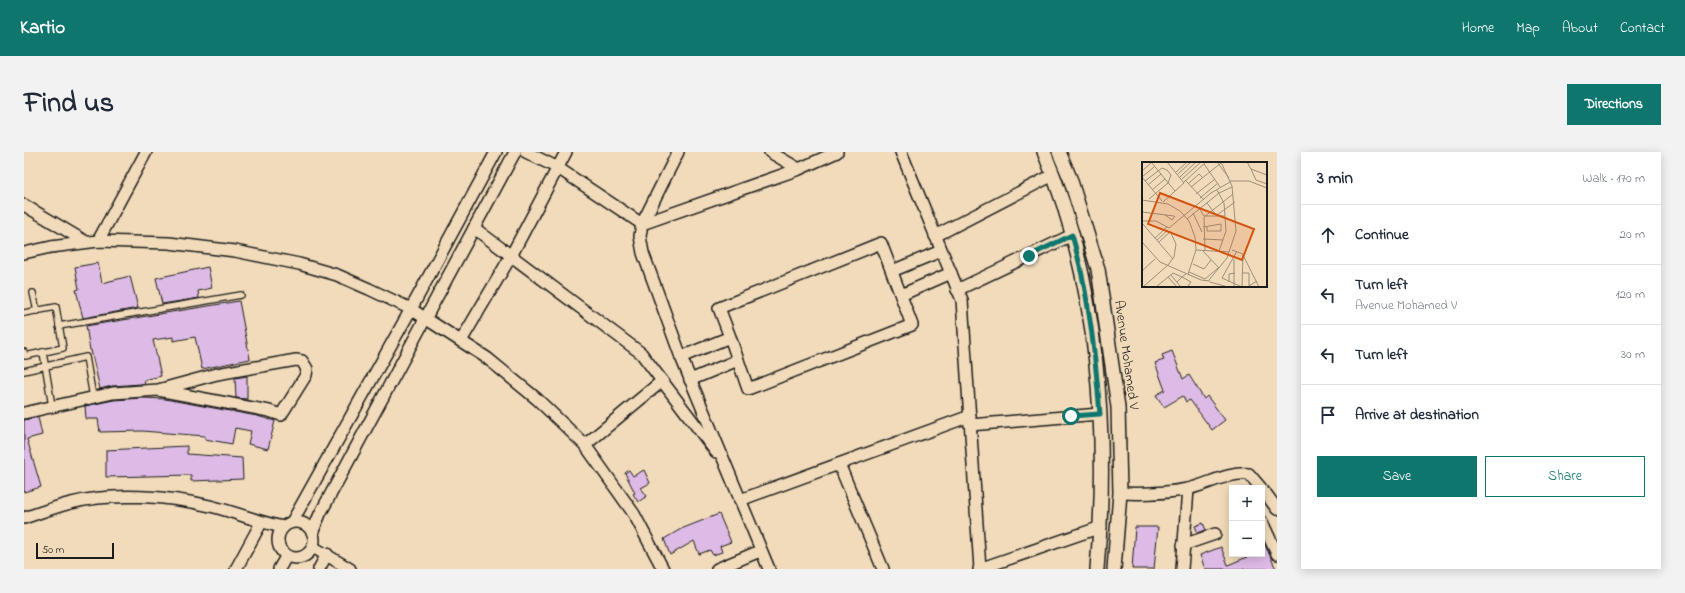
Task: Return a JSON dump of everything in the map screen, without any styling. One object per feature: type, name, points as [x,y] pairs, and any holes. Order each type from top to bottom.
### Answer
[{"type":"street","points":[[98,241],[146,152]]},
{"type":"street","points":[[24,518],[72,503],[104,498],[140,497],[178,499],[234,512],[261,523],[294,521],[309,526],[313,531],[314,536],[313,547],[310,552],[299,558],[292,558],[279,547],[278,541],[294,521],[496,152]]},
{"type":"street","points":[[313,531],[320,514],[515,152]]},
{"type":"street","points":[[526,152],[558,168],[642,224]]},
{"type":"street","points":[[461,341],[511,256],[566,152]]},
{"type":"street","points":[[678,152],[642,224],[640,236],[643,253],[690,380],[760,551],[769,569]]},
{"type":"street","points":[[770,152],[786,157],[799,169]]},
{"type":"street","points":[[642,224],[799,169],[837,152]]},
{"type":"street","points":[[901,152],[962,300],[980,569],[1101,527]]},
{"type":"street","points":[[1044,152],[1053,175],[1080,265],[1095,358],[1102,444],[1101,527],[1097,569]]},
{"type":"street","name":"Avenue Mohamed V","points":[[1059,152],[1070,178],[1098,268],[1118,407],[1120,493],[1114,569]]},
{"type":"street","points":[[935,236],[1053,175]]},
{"type":"street","points":[[24,205],[86,242]]},
{"type":"street","points":[[474,228],[641,353],[725,465]]},
{"type":"street","points":[[957,290],[1072,235]]},
{"type":"street","points":[[24,253],[51,247],[98,241],[168,243],[235,251],[299,264],[337,276],[411,309],[487,358],[537,399],[585,445],[634,514],[662,569]]},
{"type":"street","points":[[881,243],[892,271],[912,325],[748,389],[719,308],[881,243]]},
{"type":"street","points":[[892,271],[942,251]]},
{"type":"street","points":[[901,295],[951,273]]},
{"type":"street","points":[[681,357],[730,337]]},
{"type":"street","points":[[24,413],[113,393],[158,390],[216,374],[296,360],[302,361],[307,369],[306,375],[281,415],[269,411],[158,390]]},
{"type":"street","points":[[690,380],[738,360]]},
{"type":"street","points":[[585,445],[662,381]]},
{"type":"street","points":[[740,500],[839,464],[970,420],[1100,414]]},
{"type":"street","points":[[839,464],[883,569]]},
{"type":"street","points":[[1120,493],[1137,494],[1188,489],[1238,473],[1249,474],[1258,485]]},
{"type":"street","points":[[1182,569],[1188,489]]},
{"type":"street","points":[[1265,494],[1277,509]]},
{"type":"street","points":[[236,569],[261,523]]},
{"type":"street","points":[[1265,528],[1277,554]]},
{"type":"street","points":[[1183,545],[1214,534]]},
{"type":"street","points":[[313,547],[350,569]]},
{"type":"street","points":[[717,569],[760,551]]},
{"type":"street","points":[[319,569],[327,554]]},
{"type":"street","points":[[279,569],[287,555]]},
{"type":"lane","points":[[33,293],[36,311]]},
{"type":"lane","points":[[59,326],[241,295]]},
{"type":"lane","points":[[24,313],[56,308],[64,348],[25,356],[24,352]]},
{"type":"lane","points":[[43,352],[52,406]]},
{"type":"lane","points":[[24,371],[86,357],[93,397]]},
{"type":"building","points":[[98,263],[102,283],[130,276],[138,308],[83,318],[76,290],[79,289],[75,267]]},
{"type":"building","points":[[208,267],[212,288],[198,291],[199,298],[162,304],[156,278]]},
{"type":"building","points":[[239,301],[250,359],[202,369],[195,337],[173,341],[173,337],[153,340],[161,376],[144,380],[145,383],[112,386],[100,389],[90,350],[86,326]]},
{"type":"building","points":[[1172,351],[1183,379],[1189,375],[1204,399],[1207,396],[1225,420],[1212,430],[1190,400],[1186,402],[1183,396],[1164,407],[1156,395],[1165,390],[1155,363],[1164,360],[1162,355]]},
{"type":"building","points":[[247,376],[247,399],[236,398],[235,378]]},
{"type":"building","points":[[142,398],[165,399],[257,416],[275,421],[268,449],[248,444],[251,431],[235,428],[232,444],[205,439],[205,436],[142,431],[100,432],[98,419],[86,419],[85,406],[114,400]]},
{"type":"building","points":[[38,417],[42,435],[27,439],[41,487],[24,492],[24,420]]},
{"type":"building","points":[[187,446],[187,454],[242,458],[243,479],[191,481],[191,475],[106,477],[106,450]]},
{"type":"building","points":[[629,470],[633,476],[644,470],[650,483],[641,488],[647,496],[638,502],[633,494],[635,493],[625,473]]},
{"type":"building","points":[[719,514],[731,542],[720,546],[722,552],[713,555],[710,550],[699,554],[694,541],[670,555],[664,539],[681,529]]},
{"type":"building","points":[[1203,523],[1206,530],[1198,533],[1195,526]]},
{"type":"building","points":[[1135,527],[1158,527],[1154,569],[1132,569]]},
{"type":"building","points":[[1265,545],[1276,569],[1205,569],[1200,555],[1221,547],[1228,565],[1247,557],[1265,557]]},
{"type":"route","points":[[1029,256],[1072,235],[1080,265],[1095,358],[1100,414],[1071,416]]}]
